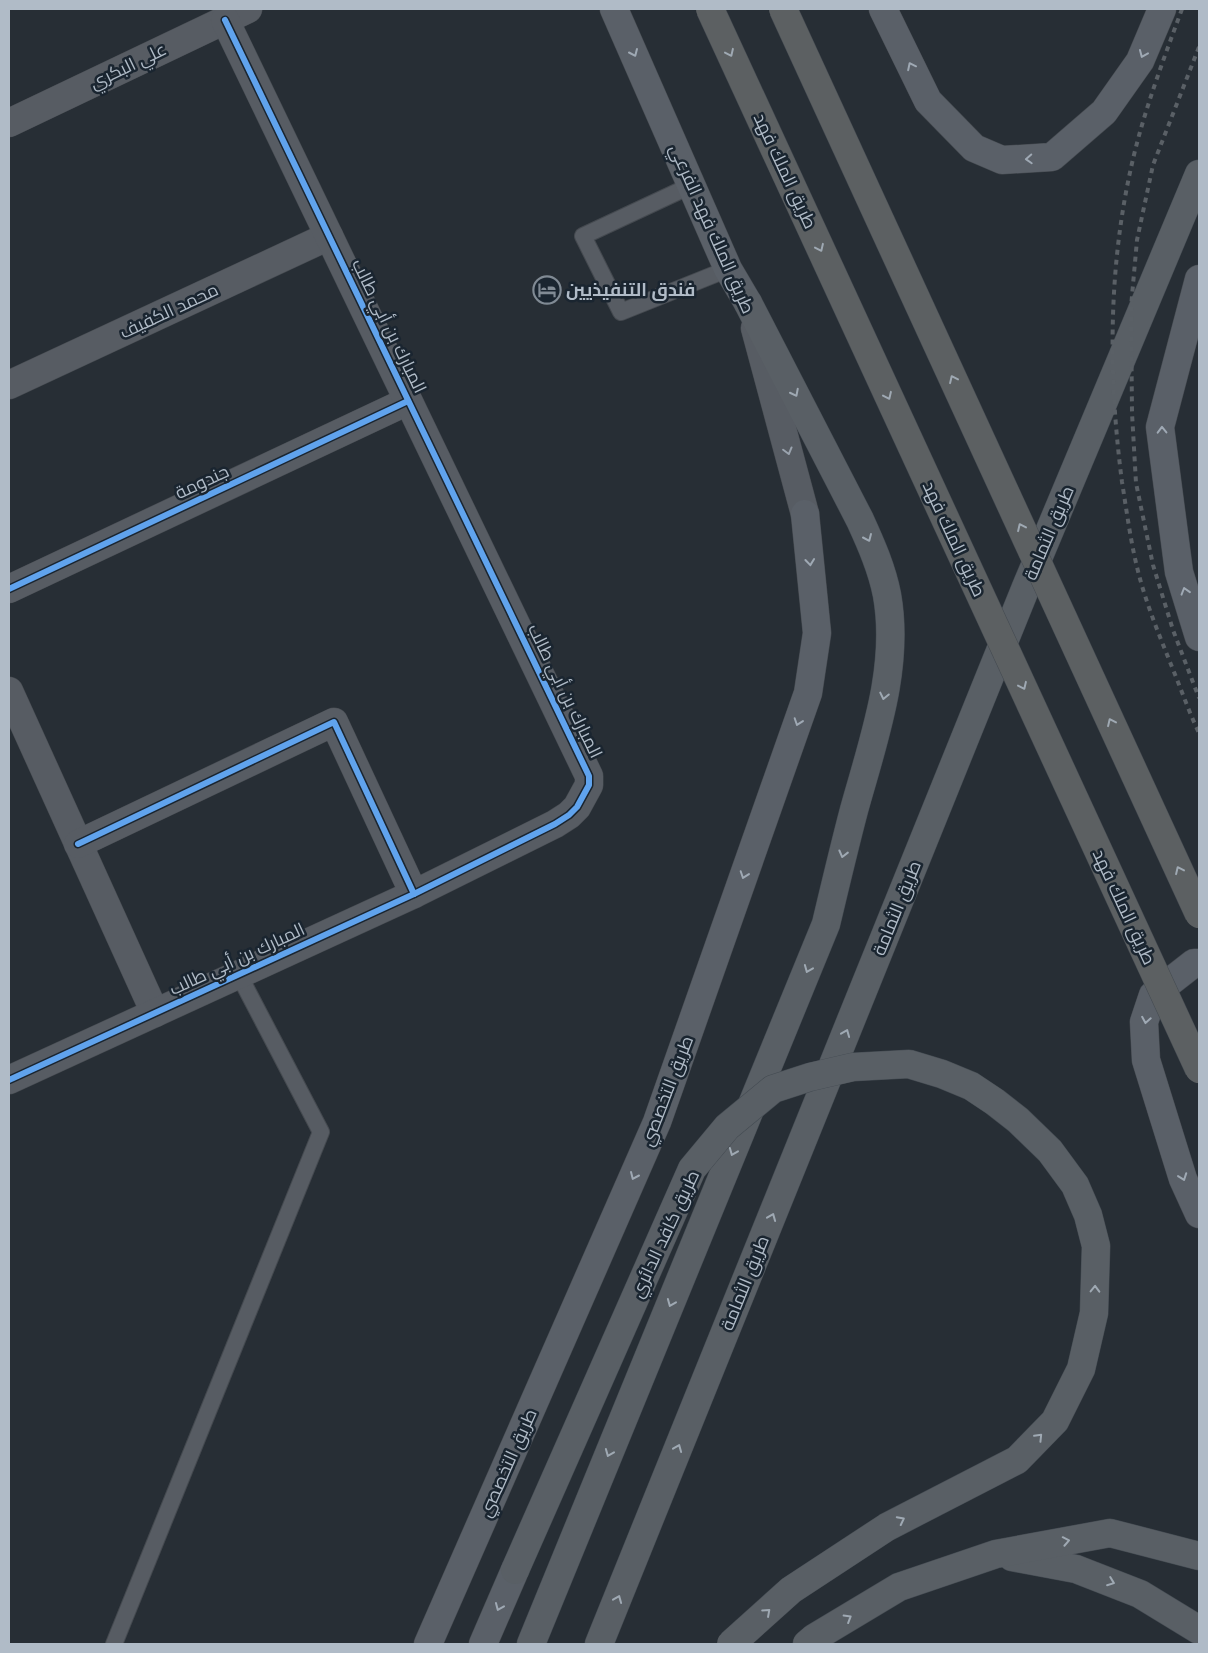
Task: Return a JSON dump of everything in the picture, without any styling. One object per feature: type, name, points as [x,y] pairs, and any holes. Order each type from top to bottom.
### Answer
[{"type":"highway","name":"طريق الملك فهد","points":[[710,9],[1199,1069]]},
{"type":"highway","points":[[783,9],[1199,914]]},
{"type":"main road","name":"طريق الملك فهد الفرعي","points":[[614,9],[728,268],[748,303]]},
{"type":"main road","points":[[882,9],[928,100],[974,148],[1002,160],[1052,158],[1104,112],[1140,61],[1162,9]]},
{"type":"main road","name":"طريق الثمامة","points":[[599,1644],[1026,587],[1199,174]]},
{"type":"main road","points":[[1199,279],[1160,427],[1179,572],[1199,637]]},
{"type":"main road","points":[[531,1644],[826,924],[854,811],[875,741],[888,678],[890,653],[887,595],[875,556],[860,520],[748,303]]},
{"type":"main road","name":"طريق التخصصي","points":[[428,1644],[657,1122],[808,693],[817,633],[805,514]]},
{"type":"main road","points":[[1199,963],[1194,963],[1153,995],[1144,1022],[1146,1060],[1184,1179],[1199,1214]]},
{"type":"main road","name":"طريق كافد الدائري","points":[[482,1644],[692,1169],[727,1127],[773,1089],[810,1077],[853,1067],[909,1064],[942,1074],[971,1086],[996,1102],[1018,1120],[1050,1151],[1075,1185],[1088,1215],[1096,1246],[1094,1313],[1081,1369],[1056,1421],[1017,1460],[887,1527],[791,1590],[731,1644]]},
{"type":"main road","points":[[808,1644],[814,1638],[899,1587],[996,1554],[1110,1533],[1199,1556]]},
{"type":"main road","points":[[996,1554],[1076,1569],[1140,1594],[1199,1630]]},
{"type":"street","name":"علي البكري","points":[[9,123],[236,14]]},
{"type":"street","name":"المبارك بن أبي طالب","points":[[9,1080],[414,894],[517,844],[570,815],[583,798],[588,785],[589,776],[329,236],[236,14]]},
{"type":"street","name":"محمد الكفيف","points":[[9,385],[329,236]]},
{"type":"street","name":"طريق الملك فهد الفرعي","points":[[748,303],[805,514]]},
{"type":"street","name":"جندومة","points":[[9,589],[408,401]]},
{"type":"street","points":[[9,691],[154,1013]]},
{"type":"street","points":[[78,844],[334,722],[414,894]]},
{"type":"lane","points":[[692,185],[583,236],[621,312],[728,268]]},
{"type":"lane","points":[[114,1644],[322,1132],[239,975]]},
{"type":"railway","points":[[1182,9],[1143,121],[1125,199],[1115,280],[1113,361],[1117,442],[1129,529],[1136,564],[1154,621],[1199,733]]},
{"type":"railway","points":[[1199,47],[1153,165],[1137,240],[1131,307],[1132,413],[1136,483],[1153,565],[1173,630],[1199,698]]},
{"type":"cycle path","points":[[9,1080],[414,894],[555,824],[577,807],[589,785],[589,776],[225,20]]},
{"type":"cycle path","points":[[9,589],[408,401]]},
{"type":"cycle path","points":[[78,844],[334,722],[414,894]]},
{"type":"place","name":"فندق التنفيذيين","points":[[547,290]]}]
